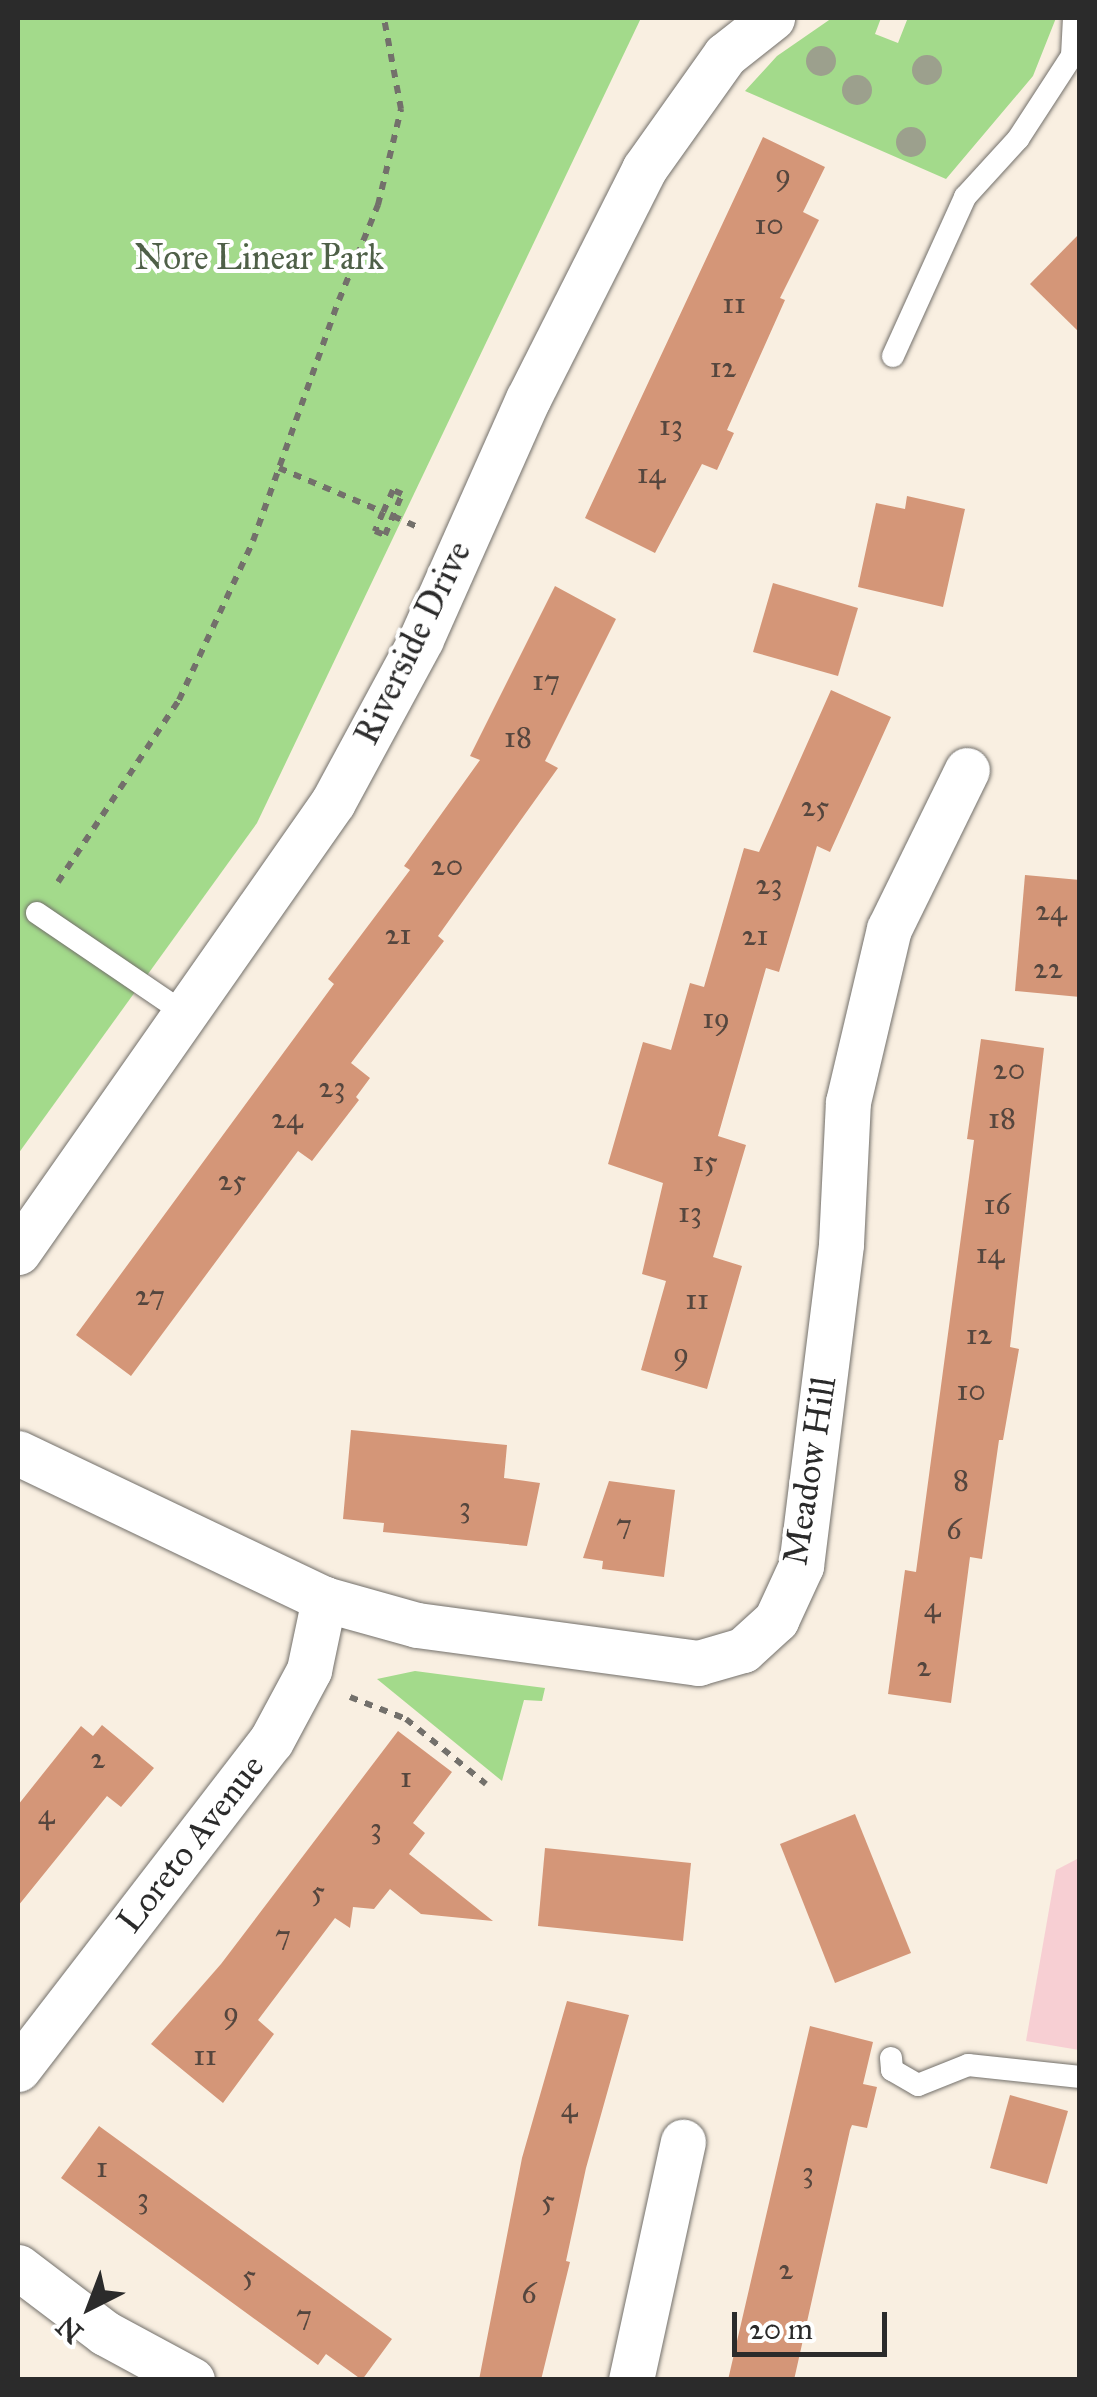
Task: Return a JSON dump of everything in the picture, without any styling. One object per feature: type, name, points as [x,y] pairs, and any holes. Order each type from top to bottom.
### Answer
[{"type":"street","name":"Riverside Drive","points":[[18,1252],[333,802],[421,639],[528,399],[644,169],[725,55],[772,18]]},
{"type":"street","name":"Meadow Hill","points":[[18,1452],[324,1599],[417,1625],[698,1663],[743,1650],[776,1620],[801,1566],[841,1244],[848,1102],[889,929],[966,770]]},
{"type":"street","name":"Loreto Avenue","points":[[18,2069],[270,1741],[309,1670],[324,1599]]},
{"type":"street","points":[[631,2380],[683,2142]]},
{"type":"street","points":[[18,2267],[105,2333],[192,2380]]},
{"type":"lane","points":[[894,356],[965,197],[1018,138],[1072,56],[1074,18]]},
{"type":"lane","points":[[37,913],[187,1015]]},
{"type":"lane","points":[[892,2058],[892,2070],[918,2085],[968,2065],[1080,2076]]},
{"type":"path","points":[[37,913],[180,700],[253,541],[378,205],[401,109],[384,18]]},
{"type":"path","points":[[279,468],[383,512]]},
{"type":"path","points":[[393,490],[402,494],[393,516],[385,535],[375,530],[393,490]]},
{"type":"path","points":[[393,516],[431,533]]},
{"type":"path","points":[[342,1694],[406,1719],[486,1784]]},
{"type":"shaded area","points":[[1079,1858],[1079,2050],[1026,2041],[1056,1870]]},
{"type":"green space","name":"Nore Linear Park","points":[[18,18],[641,18],[257,823],[18,1154]]},
{"type":"green space","points":[[832,18],[881,18],[875,34],[898,43],[907,20],[903,18],[1056,18],[1033,76],[946,179],[745,91],[777,56]]},
{"type":"green space","points":[[415,1671],[545,1688],[542,1701],[524,1700],[502,1781],[377,1679]]},
{"type":"building","points":[[763,137],[825,167],[803,212],[819,220],[780,298],[785,300],[727,430],[734,433],[717,470],[702,464],[655,553],[585,518]]},
{"type":"building","points":[[1080,233],[1080,333],[1030,284]]},
{"type":"building","points":[[907,496],[965,509],[943,607],[858,587],[876,503],[905,509]]},
{"type":"building","points":[[773,583],[858,608],[838,676],[753,652]]},
{"type":"building","points":[[555,586],[616,619],[545,761],[558,768],[438,936],[444,941],[351,1063],[370,1078],[356,1097],[359,1100],[312,1161],[298,1151],[131,1376],[76,1335],[334,984],[328,979],[410,870],[404,866],[480,760],[470,756]]},
{"type":"building","points":[[831,690],[891,717],[830,852],[817,846],[779,972],[766,968],[718,1136],[746,1145],[713,1257],[742,1266],[707,1389],[641,1370],[666,1281],[642,1274],[663,1183],[608,1164],[643,1042],[671,1050],[690,983],[704,987],[744,848],[759,852]]},
{"type":"building","points":[[1025,875],[1080,880],[1080,997],[1015,991]]},
{"type":"building","points":[[981,1039],[1044,1048],[1010,1347],[1019,1349],[1003,1440],[999,1440],[982,1559],[970,1557],[951,1703],[888,1694],[905,1570],[916,1572],[974,1140],[967,1139]]},
{"type":"building","points":[[351,1430],[507,1445],[504,1478],[540,1483],[527,1546],[383,1532],[384,1523],[343,1519]]},
{"type":"building","points":[[609,1481],[675,1490],[664,1577],[602,1569],[603,1561],[583,1558]]},
{"type":"building","points":[[102,1725],[154,1768],[121,1807],[107,1796],[18,1906],[18,1805],[81,1726],[93,1736]]},
{"type":"building","points":[[398,1731],[452,1772],[413,1823],[425,1833],[409,1854],[493,1921],[421,1914],[390,1889],[374,1909],[353,1907],[350,1928],[335,1918],[258,2020],[274,2034],[223,2103],[151,2044],[221,1964]]},
{"type":"building","points":[[855,1814],[911,1953],[835,1983],[780,1844]]},
{"type":"building","points":[[545,1848],[691,1863],[683,1941],[538,1926]]},
{"type":"building","points":[[567,2001],[629,2015],[586,2168],[566,2261],[570,2262],[541,2380],[479,2380],[522,2158]]},
{"type":"building","points":[[810,2026],[873,2042],[863,2084],[877,2087],[867,2128],[852,2125],[850,2130],[794,2380],[728,2380]]},
{"type":"building","points":[[1010,2095],[1068,2111],[1047,2184],[990,2168]]},
{"type":"building","points":[[99,2126],[392,2339],[362,2380],[326,2354],[318,2365],[61,2178]]}]
